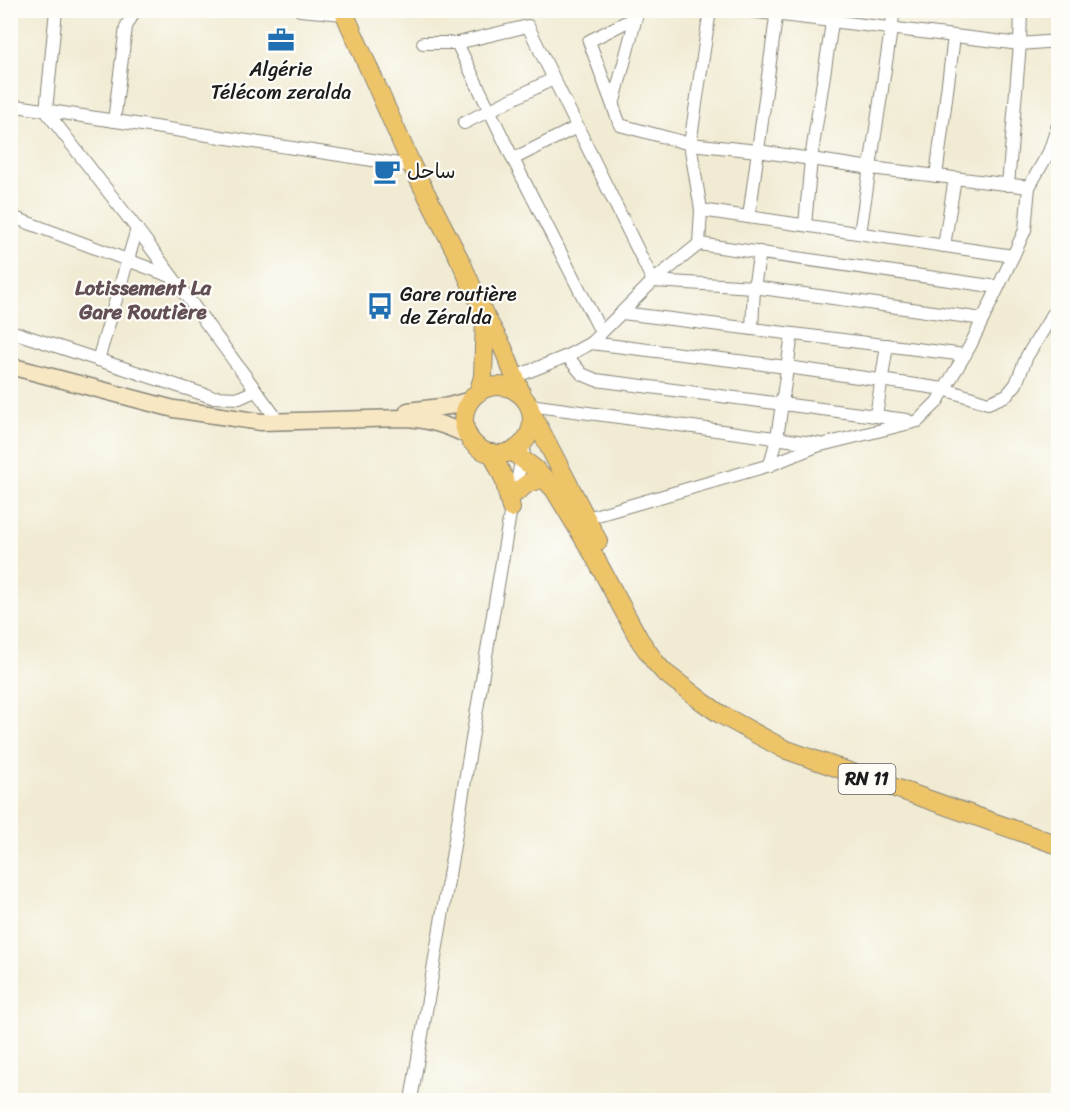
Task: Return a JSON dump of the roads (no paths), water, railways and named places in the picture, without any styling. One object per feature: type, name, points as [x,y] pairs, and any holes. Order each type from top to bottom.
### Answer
[{"type":"main road","name":"RN 11","points":[[344,12],[412,166],[503,348],[528,404],[642,629],[663,660],[687,688],[720,714],[784,749],[1059,845]]},
{"type":"main road","points":[[469,436],[465,418],[466,408],[475,396],[483,377],[485,316]]},
{"type":"main road","points":[[10,366],[174,409],[242,418],[276,422],[412,418],[435,422],[469,436],[482,450],[516,455],[544,477],[563,503],[646,651],[664,672],[687,688]]},
{"type":"main road","points":[[242,418],[412,411],[449,406],[496,386],[514,390],[528,404],[530,431],[516,455]]},
{"type":"main road","points":[[492,453],[512,501],[528,483],[544,477]]},
{"type":"street","points":[[56,10],[46,111],[137,229],[274,415]]},
{"type":"street","points":[[114,121],[126,27],[135,10]]},
{"type":"street","points":[[300,10],[344,12]]},
{"type":"street","points":[[515,377],[567,356],[591,343],[653,281],[699,244],[702,210],[690,144],[710,10]]},
{"type":"street","points":[[740,10],[833,16],[891,28],[1020,44],[1059,41]]},
{"type":"street","points":[[860,233],[872,168],[894,10]]},
{"type":"street","points":[[1008,185],[1021,10]]},
{"type":"street","points":[[749,217],[776,12]]},
{"type":"street","points":[[805,225],[811,159],[833,16]]},
{"type":"street","points":[[613,105],[636,17],[589,41],[620,125],[690,144],[1029,187]]},
{"type":"street","points":[[423,44],[457,43],[528,26],[653,281]]},
{"type":"street","points":[[936,176],[954,37]]},
{"type":"street","points":[[457,43],[601,332]]},
{"type":"street","points":[[464,123],[553,79]]},
{"type":"street","points":[[10,105],[412,166]]},
{"type":"street","points":[[587,518],[770,465],[823,444],[918,421],[937,402],[983,319],[1025,230],[1029,187],[1049,152],[1059,125]]},
{"type":"street","points":[[513,159],[577,128]]},
{"type":"street","points":[[944,246],[956,178]]},
{"type":"street","points":[[702,210],[1013,256]]},
{"type":"street","points":[[10,216],[171,276]]},
{"type":"street","points":[[98,360],[137,229]]},
{"type":"street","points":[[699,244],[998,286]]},
{"type":"street","points":[[752,329],[754,287],[760,252]]},
{"type":"street","points":[[653,281],[754,287],[983,319]]},
{"type":"street","points":[[591,343],[945,389],[988,403],[1008,395],[1016,384],[1028,356],[1059,306]]},
{"type":"street","points":[[622,313],[964,355]]},
{"type":"street","points":[[10,331],[212,397],[238,398],[255,391]]},
{"type":"street","points":[[770,465],[777,438],[792,334]]},
{"type":"street","points":[[876,416],[887,345]]},
{"type":"street","points":[[567,356],[576,369],[596,380],[918,421]]},
{"type":"street","points":[[528,404],[823,444]]},
{"type":"street","points":[[411,1101],[512,501],[516,455]]},
{"type":"place","name":"Algérie Télécom zeralda","points":[[281,40]]},
{"type":"place","name":"ساحل","points":[[387,171]]},
{"type":"place","name":"Gare routière de Zéralda","points":[[380,306]]},
{"type":"district","name":"Lotissement La Gare Routière","points":[[143,300]]}]
